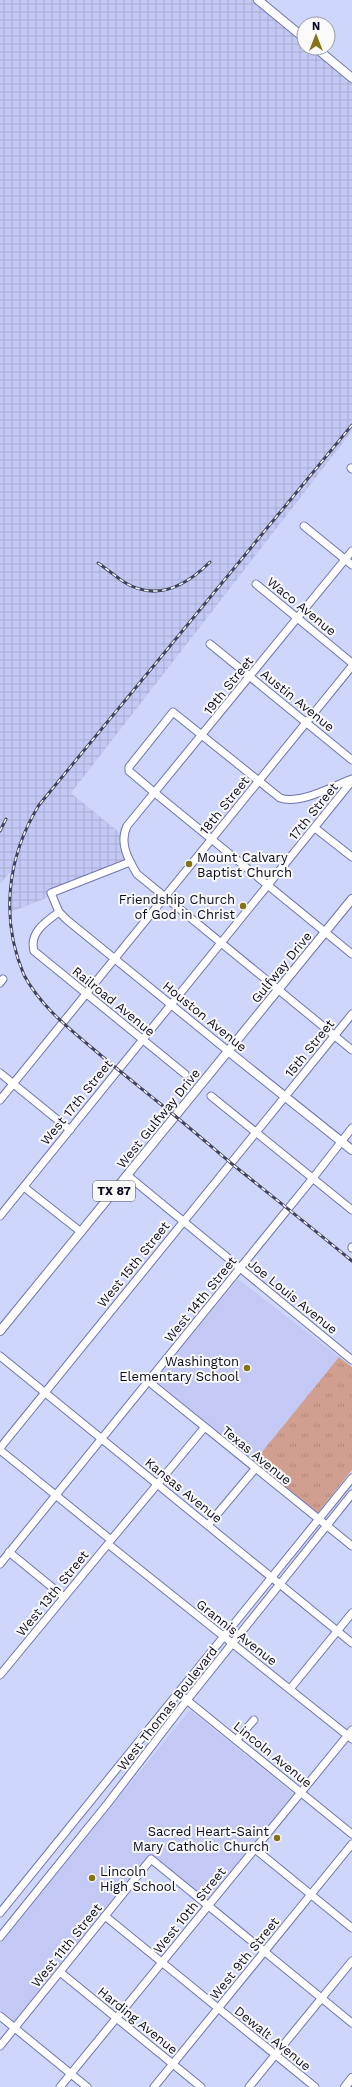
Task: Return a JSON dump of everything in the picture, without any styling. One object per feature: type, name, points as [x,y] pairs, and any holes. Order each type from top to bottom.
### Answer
[{"type":"main road","points":[[258,0],[296,31]]},
{"type":"main road","points":[[326,56],[352,78]]},
{"type":"main road","name":"Gulfway Drive","points":[[228,1050],[352,899]]},
{"type":"main road","name":"Houston Avenue","points":[[228,1050],[352,1150]]},
{"type":"main road","name":"West Gulfway Drive","points":[[0,1331],[228,1050]]},
{"type":"main road","points":[[344,2087],[352,2078]]},
{"type":"street","points":[[304,526],[352,565]]},
{"type":"street","name":"19th Street","points":[[130,862],[124,844],[123,834],[127,826],[352,551]]},
{"type":"street","name":"Waco Avenue","points":[[256,584],[352,663]]},
{"type":"street","name":"Austin Avenue","points":[[210,644],[352,760]]},
{"type":"street","name":"18th Street","points":[[0,1100],[352,666]]},
{"type":"street","points":[[352,780],[293,800],[280,798],[173,712],[131,764],[129,771],[352,954]]},
{"type":"street","name":"17th Street","points":[[171,1004],[315,828],[352,780]]},
{"type":"street","points":[[315,828],[352,857]]},
{"type":"street","points":[[130,862],[137,874],[164,897],[352,1050]]},
{"type":"street","name":"Houston Avenue","points":[[130,862],[51,893],[59,912],[228,1050]]},
{"type":"street","name":"Railroad Avenue","points":[[59,912],[36,932],[32,943],[34,951],[185,1074]]},
{"type":"street","name":"West 17th Street","points":[[0,1216],[171,1004]]},
{"type":"street","name":"15th Street","points":[[285,1097],[352,1014]]},
{"type":"street","points":[[0,1073],[70,1130]]},
{"type":"street","points":[[211,1096],[352,1210]]},
{"type":"street","name":"West 15th Street","points":[[0,1449],[285,1097]]},
{"type":"street","name":"West 14th Street","points":[[0,1564],[352,1128]]},
{"type":"street","name":"Joe Louis Avenue","points":[[127,1175],[352,1360]]},
{"type":"street","points":[[24,1187],[80,1232]]},
{"type":"street","name":"Kansas Avenue","points":[[0,1356],[352,1643]]},
{"type":"street","name":"Texas Avenue","points":[[148,1382],[352,1546]]},
{"type":"street","name":"West 13th Street","points":[[0,1675],[204,1428]]},
{"type":"street","name":"Grannis Avenue","points":[[0,1449],[109,1542],[223,1636],[350,1735]]},
{"type":"street","points":[[208,1525],[255,1469]]},
{"type":"street","name":"West Thomas Boulevard","points":[[0,1913],[352,1478]]},
{"type":"street","name":"West Thomas Boulevard","points":[[0,1937],[352,1494]]},
{"type":"street","points":[[9,1552],[64,1597]]},
{"type":"street","points":[[290,1689],[352,1613]]},
{"type":"street","name":"Lincoln Avenue","points":[[178,1693],[352,1834]]},
{"type":"street","points":[[236,1740],[254,1720]]},
{"type":"street","name":"West 10th Street","points":[[60,2087],[301,1792],[350,1735]]},
{"type":"street","points":[[110,1777],[121,1786]]},
{"type":"street","name":"West 9th Street","points":[[154,2087],[352,1844]]},
{"type":"street","points":[[255,1849],[352,1928]]},
{"type":"street","name":"West 11th Street","points":[[0,2046],[151,1859],[208,1906]]},
{"type":"street","points":[[208,1906],[352,2023]]},
{"type":"street","name":"Dewalt Avenue","points":[[105,1916],[315,2087]]},
{"type":"street","points":[[249,2087],[352,1961]]},
{"type":"street","name":"Harding Avenue","points":[[60,1972],[201,2087]]},
{"type":"street","points":[[0,2016],[87,2087]]},
{"type":"shaded area","points":[[0,0],[258,0],[296,31],[296,56],[326,56],[352,78],[352,431],[71,793],[120,833],[120,841],[127,861],[52,896],[8,913],[10,872],[0,884]]},
{"type":"shaded area","name":"Washington Elementary School","points":[[238,1279],[339,1357],[253,1463],[155,1380]]},
{"type":"shaded area","name":"Lincoln High School","points":[[190,1710],[294,1794],[206,1901],[150,1855],[14,2021],[0,2010],[0,1943]]},
{"type":"green space","points":[[339,1357],[352,1367],[352,1470],[317,1514],[253,1463]]},
{"type":"railway","points":[[352,425],[39,805],[28,825],[20,846],[10,888],[10,910],[16,954],[30,986],[54,1014],[72,1031],[232,1164],[352,1261]]},
{"type":"railway","points":[[98,563],[124,582],[136,588],[148,591],[159,591],[181,584],[201,571],[210,562]]},
{"type":"railway","points":[[0,831],[6,819]]},
{"type":"place","name":"Mount Calvary Baptist Church","points":[[189,864]]},
{"type":"place","name":"Friendship Church of God in Christ","points":[[243,906]]},
{"type":"place","name":"Washington Elementary School","points":[[247,1368]]},
{"type":"place","name":"Sacred Heart-Saint Mary Catholic Church","points":[[277,1838]]},
{"type":"place","name":"Lincoln High School","points":[[92,1878]]}]
